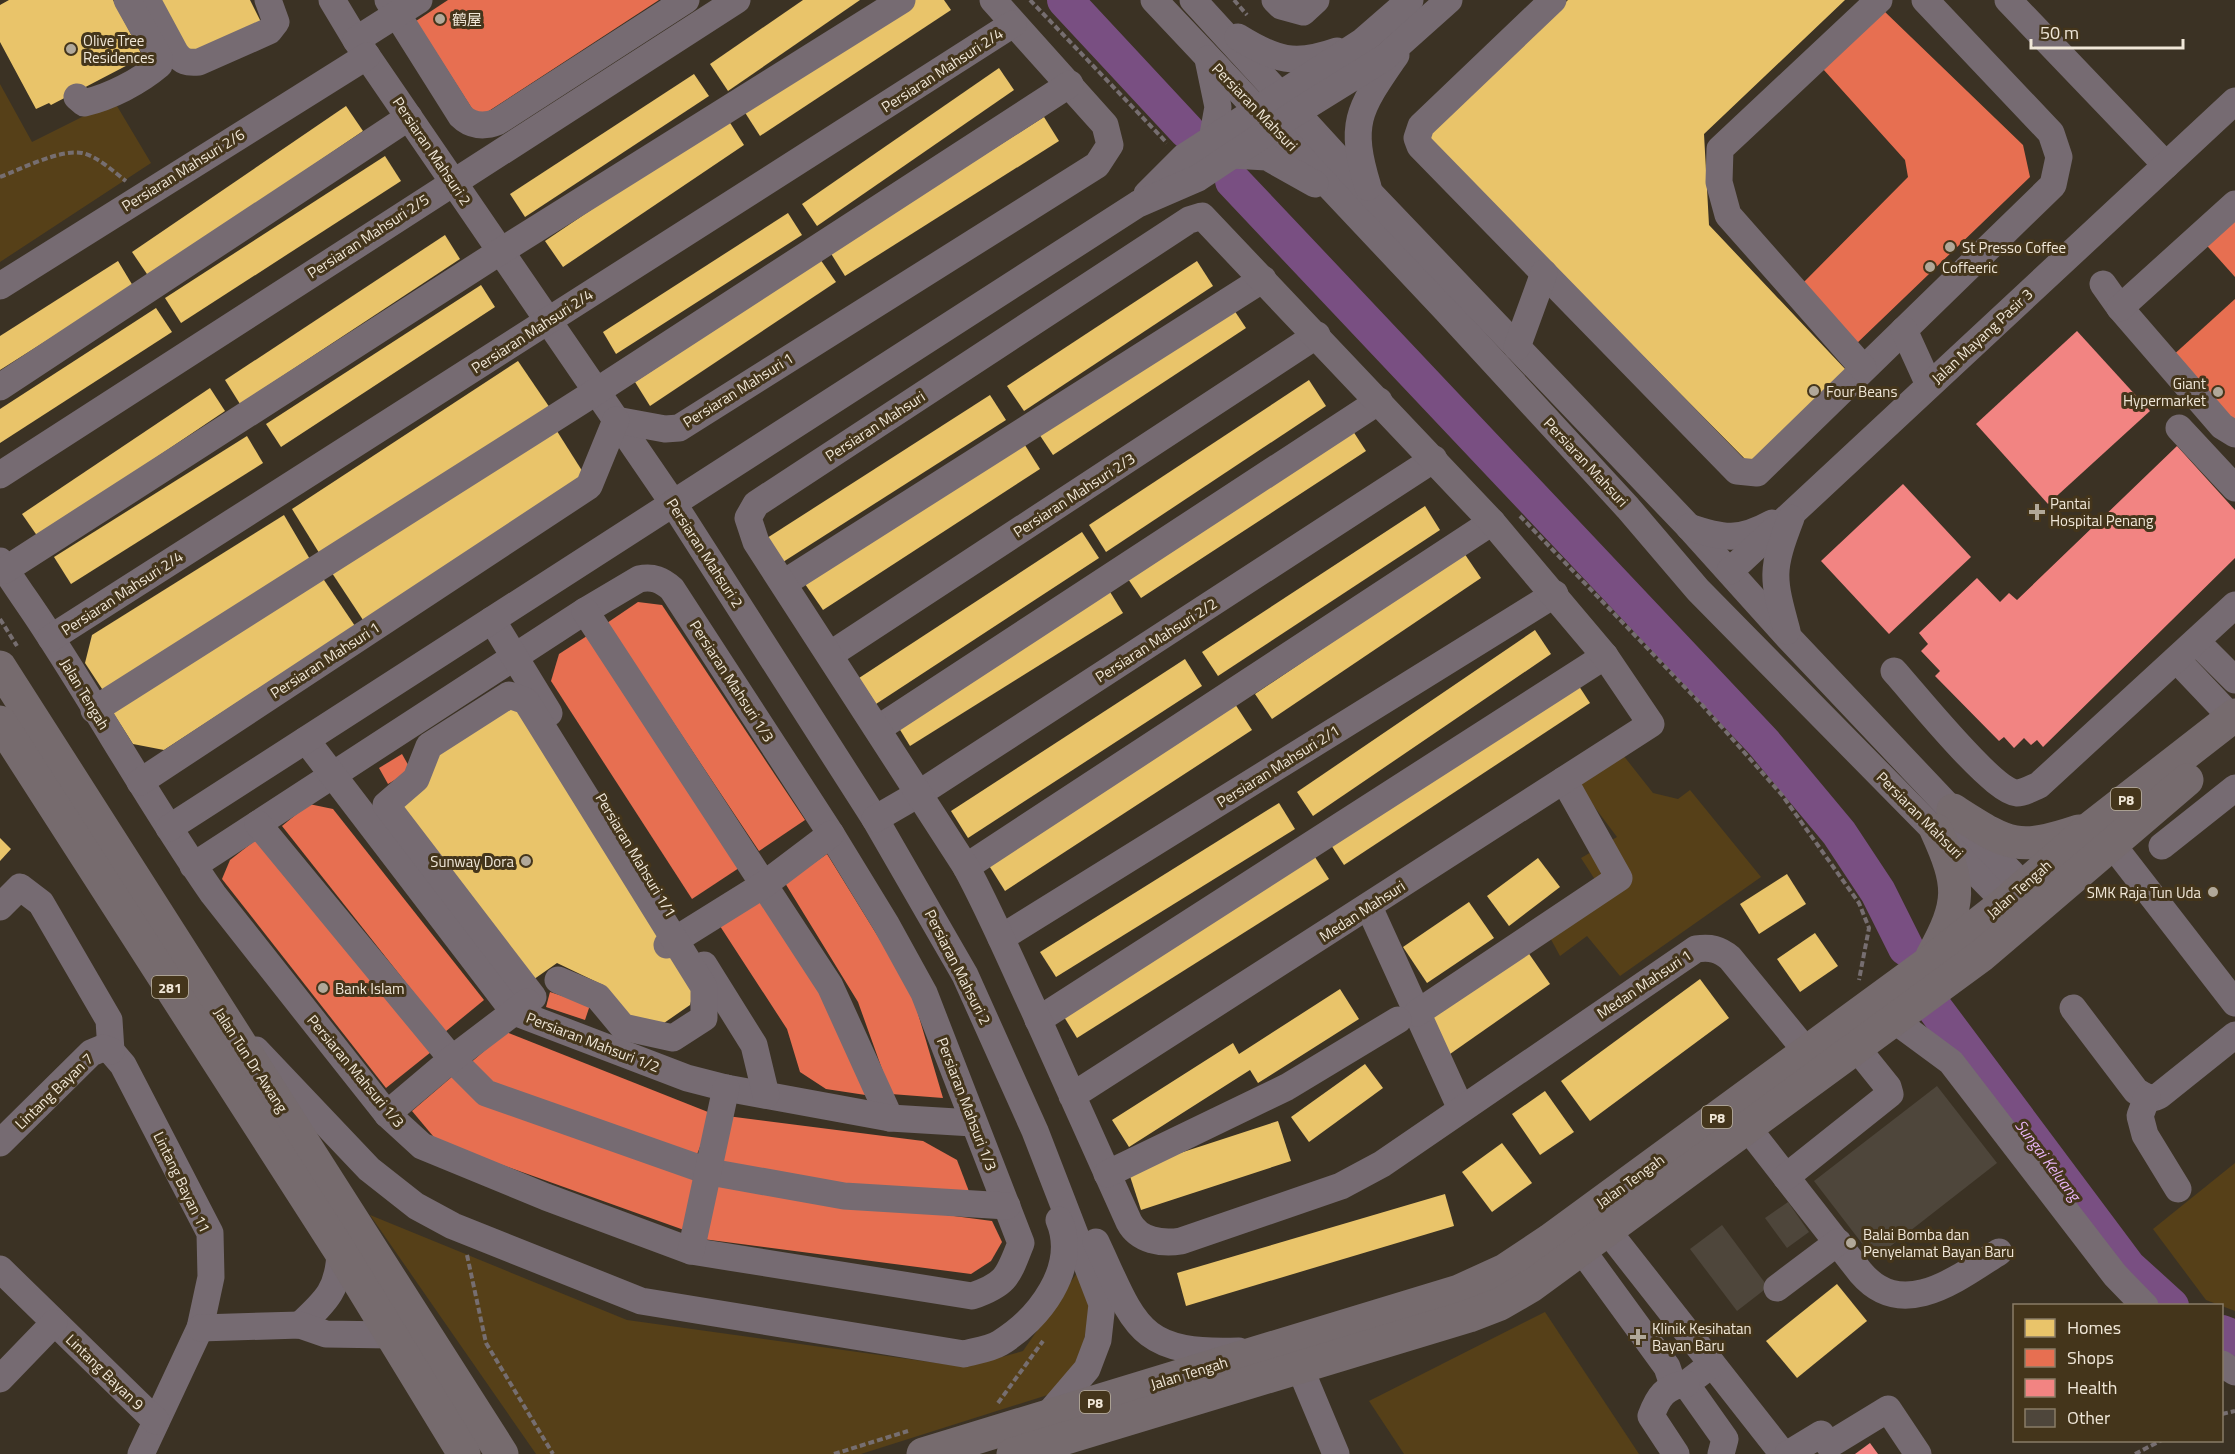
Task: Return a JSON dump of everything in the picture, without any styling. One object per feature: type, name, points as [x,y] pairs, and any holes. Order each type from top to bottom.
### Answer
[{"type":"main road","name":"Jalan Tun Dr Awang","points":[[9,658],[218,1009],[501,1448]]},
{"type":"main road","name":"Jalan Tun Dr Awang","points":[[0,722],[340,1251],[462,1453]]},
{"type":"main road","name":"Jalan Tengah","points":[[1013,1454],[1470,1316],[1500,1304],[1531,1286],[1747,1127],[1928,963],[2023,903],[2234,723]]},
{"type":"main road","points":[[1928,963],[1953,912],[1956,884],[1945,820],[2031,845],[2100,835]]},
{"type":"main road","name":"Jalan Tengah","points":[[917,1442],[1046,1417],[1459,1291],[1505,1270],[1550,1240],[1806,1052],[1894,1020],[1981,956],[2023,903]]},
{"type":"street","points":[[77,97],[84,103],[92,101],[128,78],[159,65],[159,57],[127,0]]},
{"type":"street","points":[[147,0],[180,60],[188,63],[199,62],[268,31],[276,22],[268,0]]},
{"type":"street","name":"Persiaran Mahsuri 2","points":[[332,0],[362,48],[674,503],[875,819],[965,975],[1035,1131]]},
{"type":"street","name":"Persiaran Mahsuri 2/6","points":[[0,286],[144,194],[362,48],[392,8],[419,0]]},
{"type":"street","points":[[392,8],[461,116],[470,123],[484,126],[497,122],[686,0]]},
{"type":"street","name":"Persiaran Mahsuri 2/5","points":[[0,474],[736,0]]},
{"type":"street","points":[[3,566],[902,0]]},
{"type":"street","name":"Persiaran Mahsuri 1","points":[[140,782],[589,486],[616,420],[665,429],[679,428],[1097,165],[1110,145],[1105,125],[993,0]]},
{"type":"street","name":"Persiaran Mahsuri","points":[[1154,0],[1208,59],[1278,111]]},
{"type":"street","points":[[1275,0],[1281,6],[1304,12],[1317,0]]},
{"type":"street","points":[[1278,111],[1410,0]]},
{"type":"street","points":[[1363,202],[1357,123],[1372,90],[1403,44],[1449,0]]},
{"type":"street","points":[[1553,0],[1421,126],[1417,138],[1420,146],[1737,471],[1757,473],[2053,185],[2059,157],[2050,133],[1925,0]]},
{"type":"street","points":[[1863,368],[1728,215],[1719,182],[1720,149],[1879,0]]},
{"type":"street","points":[[2008,0],[2166,165]]},
{"type":"street","points":[[1201,9],[1262,52],[1293,60],[1319,57],[1363,41]]},
{"type":"street","name":"Persiaran Mahsuri","points":[[1201,9],[1278,111],[1363,202],[1698,590],[1797,693],[1945,820]]},
{"type":"street","name":"Persiaran Mahsuri 2/4","points":[[51,638],[1013,24]]},
{"type":"street","points":[[169,828],[1138,204],[1188,183],[1222,147],[1278,111],[1403,44]]},
{"type":"street","points":[[1208,59],[1218,107],[1222,147]]},
{"type":"street","points":[[94,710],[597,391],[1070,84]]},
{"type":"street","name":"Jalan Mayang Pasir 3","points":[[1730,571],[1794,511],[1874,448],[1929,385],[2235,101]]},
{"type":"street","points":[[0,387],[409,117]]},
{"type":"street","points":[[1138,204],[1180,161],[1222,147],[1276,160],[1363,202]]},
{"type":"street","name":"Persiaran Mahsuri","points":[[1363,202],[1517,347],[1689,527],[1788,637],[1945,820],[2023,903]]},
{"type":"street","points":[[2120,308],[2235,204]]},
{"type":"street","name":"Persiaran Mahsuri","points":[[784,583],[756,542],[748,518],[756,504],[1189,220],[1202,216],[1263,279]]},
{"type":"street","points":[[1517,347],[1544,273]]},
{"type":"street","points":[[1038,1020],[1605,656],[1492,522],[1263,279],[784,583],[966,867],[1001,938],[1107,1174],[1287,1087],[1407,1016],[1619,878],[1564,780]]},
{"type":"street","points":[[2103,284],[2120,308],[2222,426],[2235,434]]},
{"type":"street","points":[[1904,330],[1929,385]]},
{"type":"street","name":"Persiaran Mahsuri 2/3","points":[[831,654],[1317,335]]},
{"type":"street","points":[[879,728],[1379,401]]},
{"type":"street","points":[[2180,428],[2235,488]]},
{"type":"street","name":"Persiaran Mahsuri 2/2","points":[[875,819],[920,793],[1434,459]]},
{"type":"street","points":[[1689,527],[1714,536],[1734,538],[1756,532],[1794,511]]},
{"type":"street","points":[[1788,637],[1777,594],[1775,574],[1776,555],[1794,511]]},
{"type":"street","points":[[966,867],[1492,522]]},
{"type":"street","points":[[1649,533],[1679,549],[1705,572],[1730,571],[1727,588],[1730,597],[1784,663],[1797,693]]},
{"type":"street","name":"Jalan Tengah","points":[[3,566],[51,638],[169,828]]},
{"type":"street","name":"Persiaran Mahsuri 1/3","points":[[169,828],[193,866],[387,1114],[422,1146],[546,1197],[691,1251],[972,1296],[997,1287],[1011,1269],[1021,1243],[924,993],[886,924],[831,834],[672,590],[656,579],[639,579],[585,611],[193,866]]},
{"type":"street","name":"Persiaran Mahsuri 2/1","points":[[1001,938],[1555,594]]},
{"type":"street","points":[[1894,671],[1983,771],[2004,788],[2017,793],[2039,785],[2235,605]]},
{"type":"street","points":[[585,611],[830,986],[891,1118]]},
{"type":"street","name":"Persiaran Mahsuri 1/1","points":[[492,620],[675,939],[754,1045],[766,1095]]},
{"type":"street","points":[[2187,651],[2235,680]]},
{"type":"street","points":[[2187,651],[2234,723]]},
{"type":"street","name":"Medan Mahsuri","points":[[1072,1096],[1651,724],[1605,656]]},
{"type":"street","points":[[387,1114],[452,1059],[565,975],[598,997],[623,1027],[673,1038],[704,1018],[704,987],[675,939],[526,701],[508,695],[429,746],[416,779],[386,805],[523,1005]]},
{"type":"street","name":"Persiaran Mahsuri 1/2","points":[[306,740],[523,1005],[687,1078],[726,1088],[891,1118],[973,1123]]},
{"type":"street","points":[[2162,846],[2235,788]]},
{"type":"street","points":[[258,824],[452,1059],[486,1093],[710,1172],[844,1196],[1006,1206]]},
{"type":"street","points":[[675,939],[765,884],[831,834]]},
{"type":"street","points":[[2100,835],[2235,1003]]},
{"type":"street","points":[[0,907],[20,887],[41,903],[109,1020],[111,1051]]},
{"type":"street","points":[[1369,907],[1407,1016],[1461,1109]]},
{"type":"street","name":"Medan Mahsuri 1","points":[[1107,1174],[1136,1233],[1161,1243],[1181,1241],[1341,1186],[1382,1164],[1696,948],[1720,950],[1730,957],[1806,1052]]},
{"type":"street","points":[[924,993],[965,975]]},
{"type":"street","points":[[2073,1008],[2136,1090],[2147,1097],[2156,1098],[2235,1035]]},
{"type":"street","points":[[218,1009],[369,1169],[416,1206],[453,1227],[641,1301],[964,1354],[997,1345],[1024,1326],[1046,1301],[1059,1272],[1064,1252],[1061,1227],[1039,1173],[1035,1131]]},
{"type":"street","points":[[1894,1020],[1951,1062],[2115,1275],[2144,1304]]},
{"type":"street","points":[[1786,1177],[1890,1094],[1888,1087],[1848,1037]]},
{"type":"street","name":"Lintang Bayan 7","points":[[0,1143],[91,1053],[103,1048],[111,1051]]},
{"type":"street","name":"Lintang Bayan 11","points":[[111,1051],[123,1065],[210,1233],[211,1277],[200,1328],[141,1454]]},
{"type":"street","points":[[691,1251],[710,1172],[726,1088]]},
{"type":"street","points":[[2147,1097],[2140,1116],[2145,1135],[2178,1189]]},
{"type":"street","points":[[1747,1127],[1870,1284],[1886,1292],[1900,1295],[1924,1293],[1950,1283],[1999,1252]]},
{"type":"street","points":[[1035,1131],[1063,1171],[1122,1300],[1135,1321],[1150,1336],[1170,1346],[1190,1352],[1266,1350]]},
{"type":"street","points":[[1035,1131],[1102,1304],[1098,1340],[1088,1369],[1046,1417]]},
{"type":"street","points":[[1607,1230],[1783,1454]]},
{"type":"street","points":[[1778,1288],[1838,1242]]},
{"type":"street","points":[[1581,1249],[1680,1385],[1725,1439],[1721,1454]]},
{"type":"street","points":[[300,1325],[330,1296],[338,1280],[340,1251]]},
{"type":"street","name":"Lintang Bayan 9","points":[[0,1269],[156,1421]]},
{"type":"street","name":"Lintang Bayan 9","points":[[0,1379],[54,1323]]},
{"type":"street","points":[[200,1328],[300,1325],[327,1334],[390,1335]]},
{"type":"street","points":[[1676,1454],[1651,1416],[1658,1397],[1712,1364]]},
{"type":"street","points":[[1300,1368],[1336,1454]]},
{"type":"street","points":[[1788,1454],[1821,1434],[1829,1445],[1888,1409],[1918,1454]]},
{"type":"path","points":[[1030,0],[1167,142],[1180,161]]},
{"type":"path","points":[[0,177],[39,162],[67,154],[83,153],[144,194]]},
{"type":"path","points":[[0,619],[9,658]]},
{"type":"path","points":[[466,1251],[486,1343],[553,1454]]},
{"type":"path","points":[[997,1404],[1045,1338]]},
{"type":"path","points":[[834,1454],[917,1442]]},
{"type":"path","points":[[2135,1454],[2158,1442]]},
{"type":"shaded area","points":[[0,84],[32,142],[114,101],[151,163],[0,262]]},
{"type":"shaded area","points":[[1623,755],[1653,793],[1678,799],[1690,790],[1761,877],[1620,976],[1587,936],[1560,956],[1547,932],[1603,892],[1581,858],[1617,837],[1578,785]]},
{"type":"shaded area","points":[[2235,1163],[2235,1311],[2223,1306],[2223,1304],[2206,1300],[2153,1229]]},
{"type":"shaded area","points":[[370,1215],[627,1320],[966,1367],[1023,1351],[1077,1273],[1090,1306],[1082,1353],[1057,1392],[861,1454],[536,1454]]},
{"type":"shaded area","points":[[1545,1312],[1639,1454],[1404,1454],[1369,1401]]},
{"type":"building: Homes","name":"Olive Tree Residences","points":[[9,0],[113,0],[143,57],[51,105],[49,103],[36,109],[0,42],[0,5]]},
{"type":"building: Homes","points":[[160,0],[250,0],[261,22],[196,52],[186,48]]},
{"type":"building: Homes","points":[[803,0],[860,0],[728,91],[710,64]]},
{"type":"building: Homes","points":[[913,0],[944,0],[951,10],[760,136],[744,111]]},
{"type":"building: Homes","points":[[1568,0],[1845,0],[1704,134],[1709,225],[1846,370],[1750,464],[1424,135]]},
{"type":"building: Homes","points":[[999,68],[1014,90],[817,226],[802,204]]},
{"type":"building: Homes","points":[[694,74],[709,96],[525,217],[510,194]]},
{"type":"building: Homes","points":[[346,106],[363,131],[149,277],[132,252]]},
{"type":"building: Homes","points":[[1044,117],[1059,141],[845,276],[830,252]]},
{"type":"building: Homes","points":[[727,118],[744,145],[563,267],[545,241]]},
{"type":"building: Homes","points":[[385,156],[401,181],[181,323],[165,298]]},
{"type":"building: Homes","points":[[788,213],[802,235],[616,354],[603,332]]},
{"type":"building: Homes","points":[[445,235],[460,259],[240,404],[225,380]]},
{"type":"building: Homes","points":[[820,259],[836,282],[650,406],[635,382]]},
{"type":"building: Homes","points":[[118,261],[133,286],[0,370],[0,336]]},
{"type":"building: Homes","points":[[1197,261],[1213,286],[1024,411],[1007,386]]},
{"type":"building: Homes","points":[[481,285],[495,307],[281,447],[266,424]]},
{"type":"building: Homes","points":[[1230,304],[1246,328],[1053,455],[1037,431]]},
{"type":"building: Homes","points":[[156,308],[172,332],[0,443],[0,409]]},
{"type":"building: Homes","points":[[518,361],[550,408],[321,556],[292,509]]},
{"type":"building: Homes","points":[[1309,380],[1326,406],[1106,552],[1089,525]]},
{"type":"building: Homes","points":[[210,388],[225,411],[38,537],[22,514]]},
{"type":"building: Homes","points":[[990,395],[1006,420],[783,562],[767,538]]},
{"type":"building: Homes","points":[[1349,425],[1366,451],[1141,598],[1124,573]]},
{"type":"building: Homes","points":[[555,428],[586,477],[363,620],[330,570]]},
{"type":"building: Homes","points":[[247,436],[263,463],[71,584],[54,557]]},
{"type":"building: Homes","points":[[1023,442],[1040,469],[823,610],[805,584]]},
{"type":"building: Homes","points":[[1425,506],[1440,530],[1218,676],[1202,652]]},
{"type":"building: Homes","points":[[284,515],[311,561],[106,695],[85,663],[92,635]]},
{"type":"building: Homes","points":[[1082,532],[1099,558],[876,704],[859,678]]},
{"type":"building: Homes","points":[[1464,553],[1481,578],[1272,719],[1255,694]]},
{"type":"building: Homes","points":[[320,574],[355,626],[164,750],[133,744],[112,711]]},
{"type":"building: Homes","points":[[1107,587],[1123,613],[910,746],[894,720]]},
{"type":"building: Homes","points":[[1535,630],[1551,654],[1313,816],[1297,792]]},
{"type":"building: Homes","points":[[1185,659],[1202,686],[968,838],[951,811]]},
{"type":"building: Homes","points":[[1575,680],[1590,703],[1344,865],[1329,842]]},
{"type":"building: Homes","name":"Sunway Dora","points":[[509,701],[520,705],[694,990],[690,1005],[664,1023],[625,1015],[603,985],[557,963],[530,982],[395,807],[434,753]]},
{"type":"building: Homes","points":[[1235,704],[1252,730],[1005,891],[988,864]]},
{"type":"building: Homes","points":[[1279,803],[1295,829],[1056,977],[1040,952]]},
{"type":"building: Homes","points":[[0,838],[11,849],[0,861]]},
{"type":"building: Homes","points":[[1313,854],[1329,879],[1077,1038],[1061,1012]]},
{"type":"building: Homes","points":[[1538,858],[1560,887],[1509,926],[1487,896]]},
{"type":"building: Homes","points":[[1787,874],[1806,904],[1759,934],[1740,904]]},
{"type":"building: Homes","points":[[1469,902],[1494,938],[1427,983],[1403,947]]},
{"type":"building: Homes","points":[[1815,933],[1838,966],[1800,992],[1777,959]]},
{"type":"building: Homes","points":[[1525,948],[1550,984],[1450,1054],[1425,1018]]},
{"type":"building: Homes","points":[[1700,979],[1729,1018],[1590,1121],[1561,1081]]},
{"type":"building: Homes","points":[[1340,989],[1359,1019],[1258,1083],[1250,1070],[1129,1147],[1112,1120],[1233,1043],[1239,1054]]},
{"type":"building: Homes","points":[[1365,1064],[1383,1088],[1309,1142],[1291,1117]]},
{"type":"building: Homes","points":[[1545,1091],[1574,1132],[1540,1155],[1512,1114]]},
{"type":"building: Homes","points":[[1278,1121],[1291,1161],[1141,1210],[1128,1170]]},
{"type":"building: Homes","points":[[1502,1143],[1532,1183],[1492,1212],[1462,1172]]},
{"type":"building: Homes","points":[[1445,1194],[1454,1226],[1186,1306],[1177,1273]]},
{"type":"building: Homes","points":[[1837,1284],[1867,1321],[1797,1378],[1766,1341]]},
{"type":"building: Shops","points":[[448,0],[659,0],[478,118],[416,21]]},
{"type":"building: Shops","points":[[1883,10],[2023,145],[2030,177],[1854,346],[1800,286],[1908,177],[1905,160],[1823,69]]},
{"type":"building: Shops","points":[[2235,209],[2235,277],[2201,239]]},
{"type":"building: Shops","name":"Giant Hypermarket","points":[[2235,299],[2235,426],[2170,358]]},
{"type":"building: Shops","points":[[638,602],[662,605],[805,820],[759,851],[607,623]]},
{"type":"building: Shops","points":[[590,634],[742,866],[692,899],[551,681],[559,654]]},
{"type":"building: Shops","points":[[402,754],[411,770],[388,784],[379,768]]},
{"type":"building: Shops","points":[[309,804],[333,809],[484,1000],[445,1032],[282,826]]},
{"type":"building: Shops","points":[[262,835],[431,1052],[386,1088],[222,879],[230,860]]},
{"type":"building: Shops","points":[[827,854],[911,990],[943,1098],[891,1094],[858,1002],[785,883]]},
{"type":"building: Shops","points":[[763,893],[834,1005],[872,1096],[826,1089],[800,1072],[787,1029],[718,923]]},
{"type":"building: Shops","points":[[550,992],[590,1005],[585,1020],[546,1007]]},
{"type":"building: Shops","points":[[506,1032],[713,1114],[694,1162],[480,1078],[468,1065]]},
{"type":"building: Shops","points":[[454,1075],[702,1179],[684,1230],[438,1142],[412,1111]]},
{"type":"building: Shops","points":[[727,1116],[923,1141],[957,1160],[973,1202],[720,1169]]},
{"type":"building: Shops","points":[[711,1184],[992,1221],[1002,1242],[991,1261],[971,1274],[703,1239]]},
{"type":"building: Health","points":[[2077,331],[2150,411],[2048,504],[1976,424]]},
{"type":"building: Health","points":[[2177,446],[2235,510],[2235,558],[2043,747],[2037,740],[2031,745],[2024,738],[2014,748],[2004,737],[1999,741],[1935,676],[1940,671],[1921,651],[1928,644],[1919,633],[1977,578],[2000,602],[2009,593],[2017,600]]},
{"type":"building: Health","points":[[1903,484],[1971,557],[1889,634],[1821,561]]},
{"type":"building: Health","points":[[1870,1443],[1878,1454],[1855,1454]]},
{"type":"building: Other","points":[[1937,1086],[1997,1163],[1874,1259],[1814,1181]]},
{"type":"building: Other","points":[[1788,1202],[1809,1232],[1787,1248],[1765,1218]]},
{"type":"building: Other","points":[[1722,1225],[1768,1287],[1737,1311],[1690,1249]]},
{"type":"waterway","points":[[1065,0],[1187,131]]},
{"type":"waterway","points":[[1233,181],[1763,742],[1839,833],[1878,892],[1906,948]]},
{"type":"waterway","name":"Sungai Keluang","points":[[1933,1006],[2128,1267],[2169,1304]]},
{"type":"waterway","name":"Sungai Keluang","points":[[2223,1333],[2235,1338]]},
{"type":"place","name":"鹤屋","points":[[440,19]]},
{"type":"place","name":"Olive Tree Residences","points":[[71,49]]},
{"type":"place","name":"St Presso Coffee","points":[[1950,247]]},
{"type":"place","name":"Coffeeric","points":[[1930,267]]},
{"type":"place","name":"Four Beans","points":[[1814,391]]},
{"type":"place","name":"Giant Hypermarket","points":[[2218,392]]},
{"type":"place","name":"Pantai Hospital Penang","points":[[2037,512]]},
{"type":"place","name":"Sunway Dora","points":[[526,861]]},
{"type":"place","name":"SMK Raja Tun Uda","points":[[2213,892]]},
{"type":"place","name":"Bank Islam","points":[[323,988]]},
{"type":"place","name":"Balai Bomba dan Penyelamat Bayan Baru","points":[[1851,1243]]},
{"type":"place","name":"Klinik Kesihatan Bayan Baru","points":[[1638,1337]]}]
